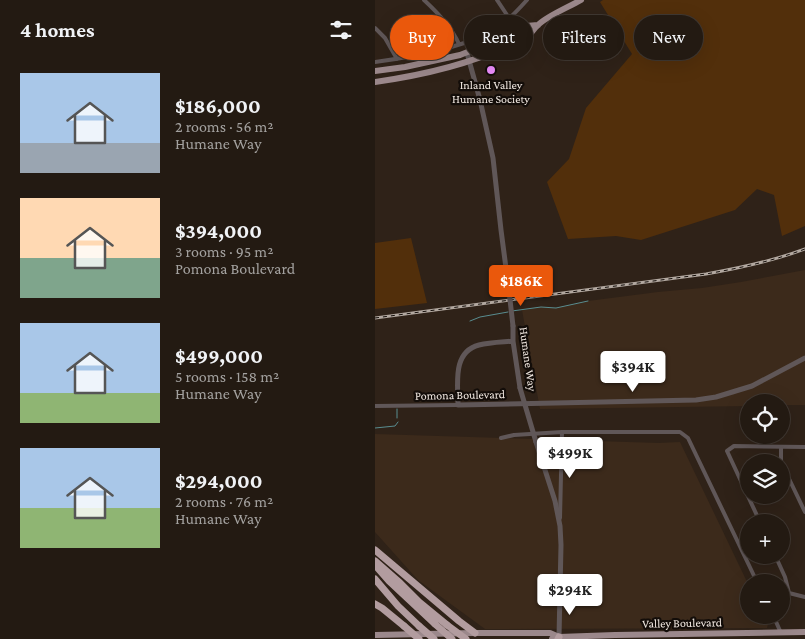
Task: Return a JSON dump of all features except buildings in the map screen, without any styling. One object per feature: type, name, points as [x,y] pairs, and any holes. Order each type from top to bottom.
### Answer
[{"type":"highway","points":[[375,550],[475,633]]},
{"type":"highway","points":[[375,561],[419,602],[466,639]]},
{"type":"highway","points":[[375,565],[389,581],[452,639]]},
{"type":"highway","points":[[375,578],[398,606],[434,639]]},
{"type":"highway","points":[[375,604],[419,639]]},
{"type":"main road","points":[[533,31],[538,25],[581,0]]},
{"type":"main road","points":[[533,25],[538,25]]},
{"type":"main road","points":[[377,72],[464,53]]},
{"type":"main road","points":[[375,82],[415,76],[470,60]]},
{"type":"main road","name":"Valley Boulevard","points":[[375,635],[550,633],[557,639],[615,635],[783,636],[805,632]]},
{"type":"street","points":[[424,0],[435,10],[459,44]]},
{"type":"street","points":[[497,0],[507,15]]},
{"type":"street","points":[[512,15],[527,0]]},
{"type":"street","points":[[375,28],[385,38],[390,47]]},
{"type":"street","points":[[454,45],[464,42]]},
{"type":"street","points":[[375,62],[390,60]]},
{"type":"street","name":"Humane Way","points":[[470,60],[493,158],[517,373],[555,502],[560,526],[561,545],[557,639]]},
{"type":"street","points":[[458,405],[458,368],[464,353],[479,345],[513,341]]},
{"type":"street","name":"Pomona Boulevard","points":[[375,406],[696,400],[717,397],[752,386],[805,358]]},
{"type":"street","points":[[560,526],[562,432]]},
{"type":"street","points":[[501,438],[514,435],[562,432],[680,432],[688,438],[753,574]]},
{"type":"street","points":[[756,514],[727,451],[734,446],[805,447]]},
{"type":"street","points":[[781,447],[781,462],[805,512]]},
{"type":"street","points":[[790,594],[805,597]]},
{"type":"street","points":[[777,624],[783,636]]},
{"type":"shaded area","points":[[603,0],[805,0],[805,226],[782,236],[774,195],[757,189],[735,210],[641,240],[616,236],[568,239],[547,182],[569,159],[586,108],[632,54],[624,41],[624,15],[608,15],[600,2]]},
{"type":"shaded area","points":[[411,238],[427,303],[375,309],[375,243]]},
{"type":"shaded area","points":[[805,270],[805,405],[790,405],[790,394],[740,394],[740,406],[540,409],[522,310],[541,307],[556,308],[588,301],[741,282]]},
{"type":"shaded area","points":[[375,434],[659,443],[680,442],[743,574],[740,574],[740,624],[768,624],[767,628],[485,629],[418,580],[375,532]]},
{"type":"waterway","points":[[512,311],[541,307],[556,308],[588,301]]},
{"type":"waterway","points":[[470,321],[480,317],[508,312]]},
{"type":"waterway","points":[[397,409],[397,418]]},
{"type":"waterway","points":[[375,428],[395,426],[398,422]]},
{"type":"railway","points":[[375,318],[706,274],[756,264],[805,249]]},
{"type":"place","name":"Inland Valley Humane Society","points":[[491,70]]}]
